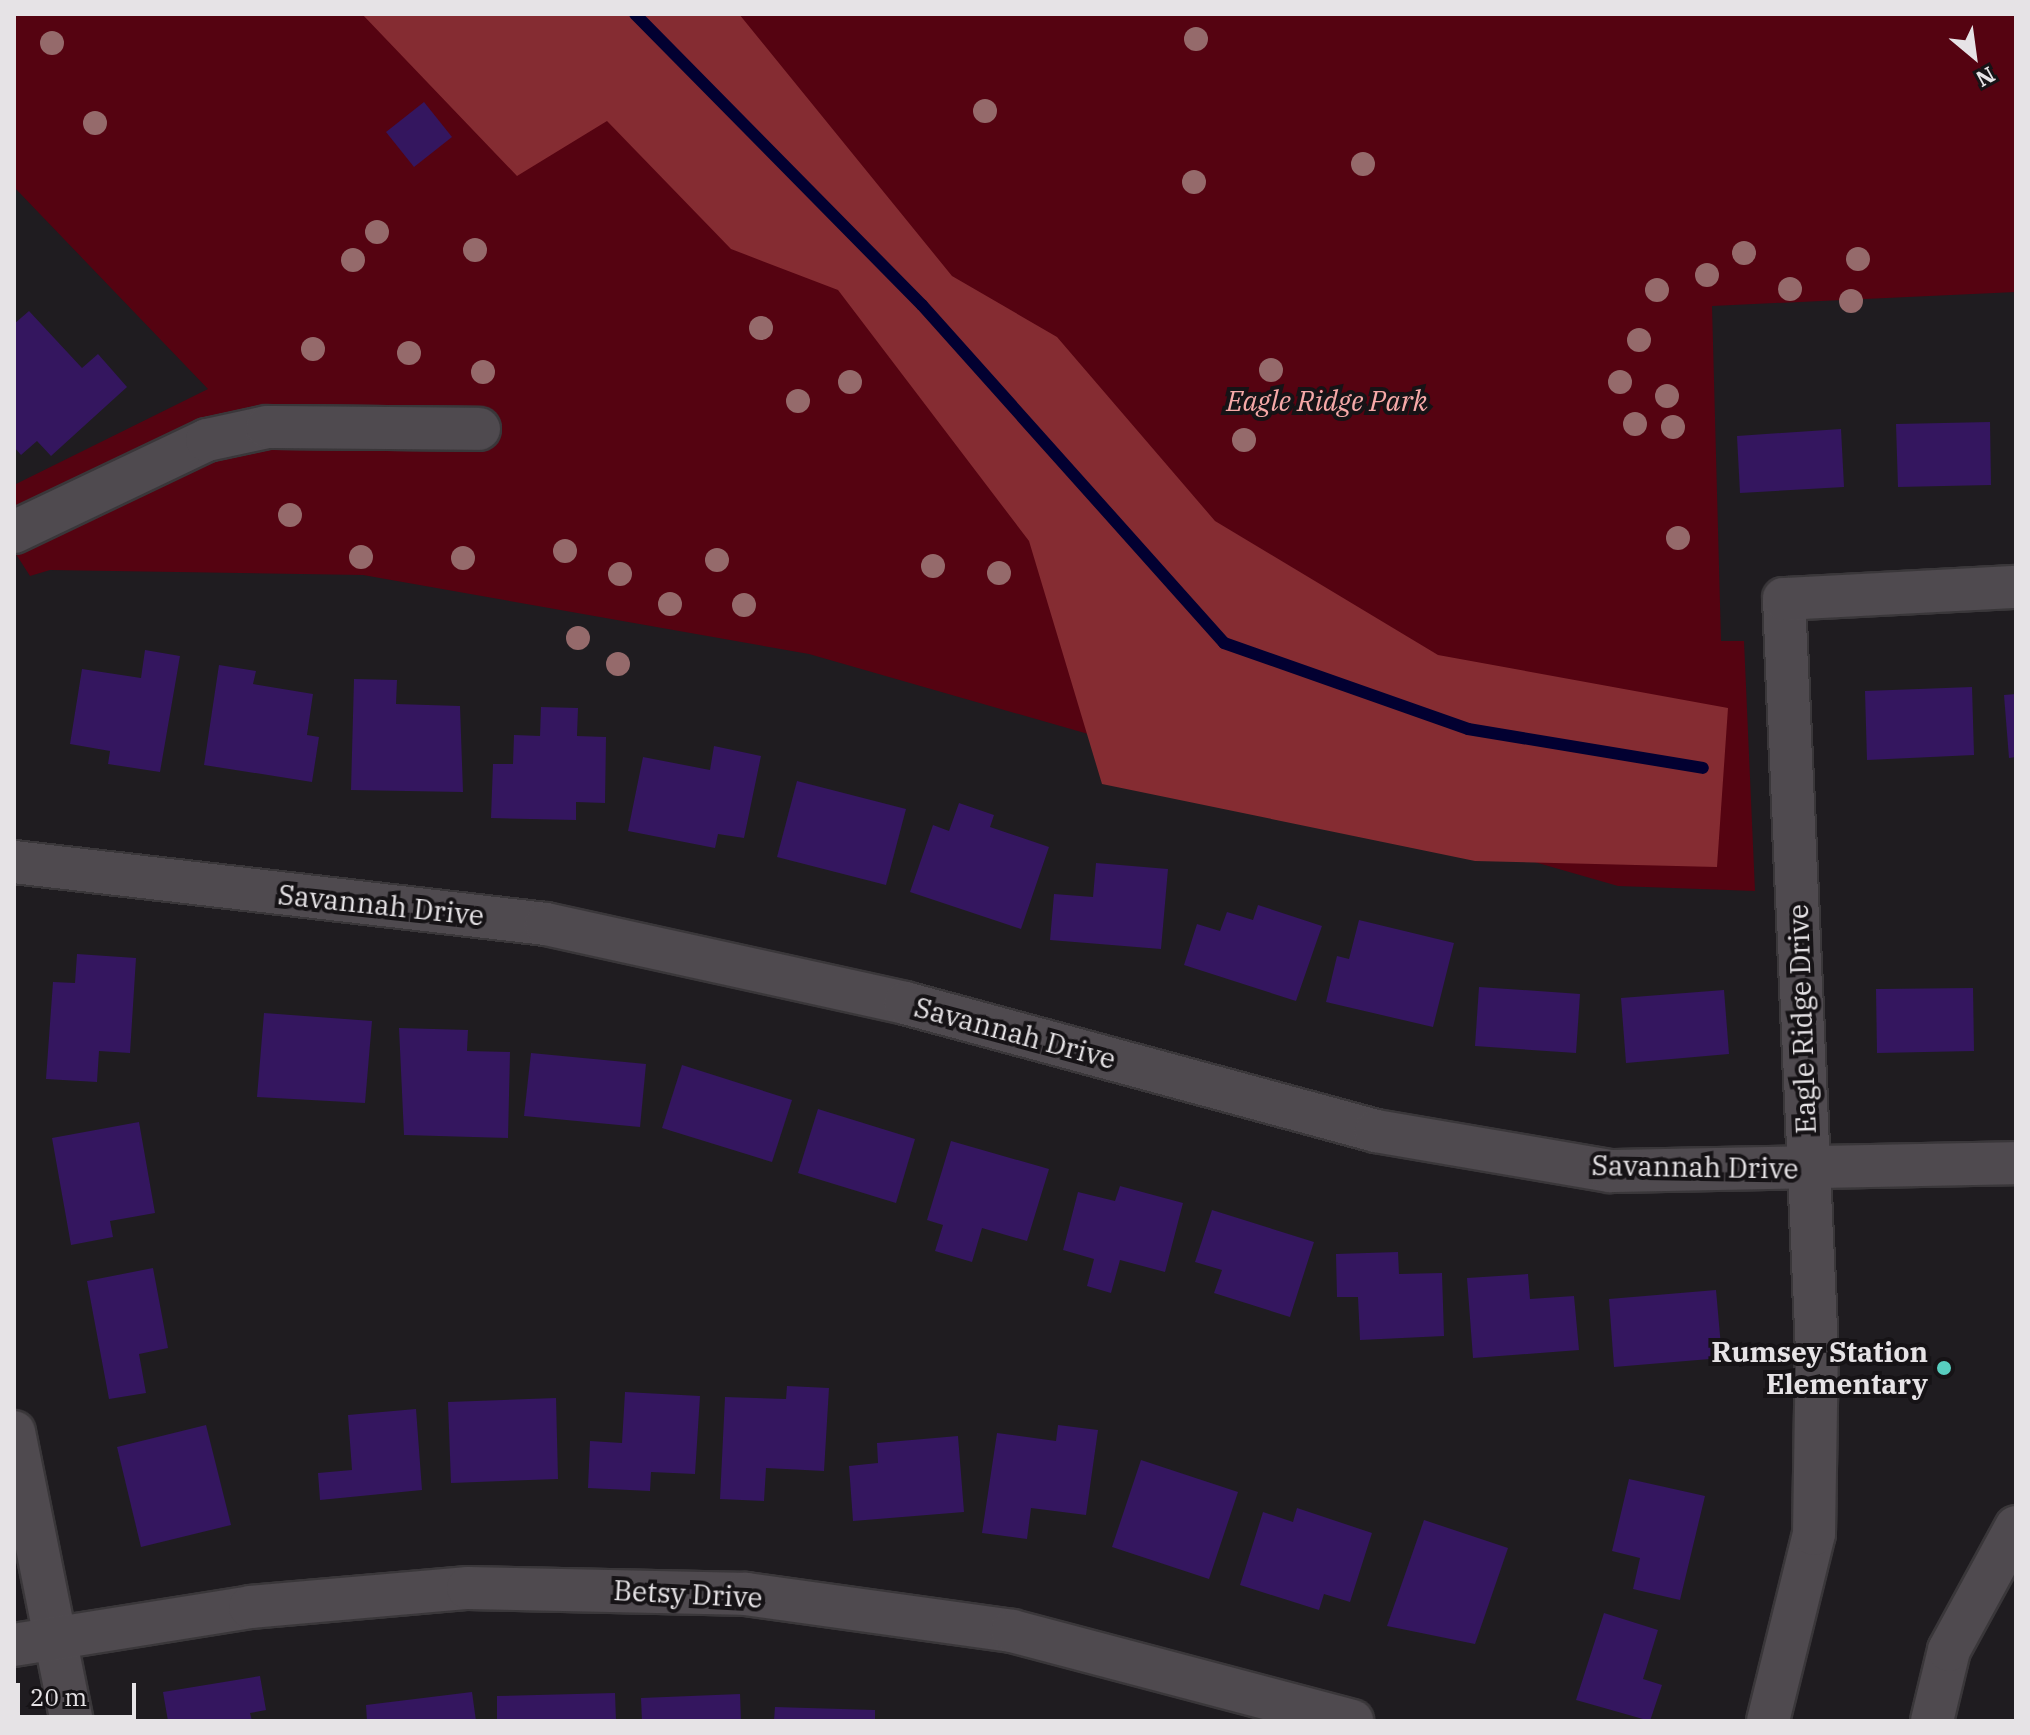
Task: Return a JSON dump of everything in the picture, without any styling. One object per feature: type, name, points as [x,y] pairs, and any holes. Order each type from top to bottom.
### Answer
[{"type":"street","points":[[14,532],[207,440],[267,427],[479,429]]},
{"type":"street","name":"Eagle Ridge Drive","points":[[1768,1721],[1814,1534],[1808,1168],[1784,599],[2016,587]]},
{"type":"street","name":"Savannah Drive","points":[[14,862],[546,924],[905,1003],[1391,1134],[1610,1171],[2016,1163]]},
{"type":"street","points":[[14,1432],[72,1721]]},
{"type":"street","points":[[1932,1721],[1949,1650],[2016,1527]]},
{"type":"street","name":"Betsy Drive","points":[[14,1645],[56,1635],[250,1607],[468,1588],[746,1594],[1012,1631],[1352,1721]]},
{"type":"green space","name":"Eagle Ridge Park","points":[[14,14],[2016,14],[2016,292],[1712,306],[1721,641],[1744,641],[1755,891],[1618,886],[809,654],[363,575],[50,570],[30,576],[14,551],[14,485],[208,389],[14,187]]},
{"type":"shaded area","points":[[362,14],[739,14],[952,276],[1057,337],[1215,521],[1438,655],[1728,708],[1717,867],[1475,861],[1102,784],[1029,541],[838,290],[731,249],[607,121],[517,176]]},
{"type":"building","points":[[424,102],[452,137],[414,167],[386,132]]},
{"type":"building","points":[[29,311],[82,368],[98,354],[127,387],[51,456],[37,441],[21,455],[14,447],[14,324]]},
{"type":"building","points":[[1990,422],[1991,485],[1898,487],[1896,424]]},
{"type":"building","points":[[1841,429],[1844,487],[1740,493],[1737,436]]},
{"type":"building","points":[[145,650],[180,656],[160,772],[108,764],[110,751],[70,744],[82,669],[141,678]]},
{"type":"building","points":[[219,665],[256,671],[253,684],[313,694],[307,735],[319,737],[312,782],[204,765]]},
{"type":"building","points":[[354,679],[397,680],[396,704],[460,706],[463,792],[351,790]]},
{"type":"building","points":[[1972,687],[1974,755],[1867,760],[1865,691]]},
{"type":"building","points":[[2016,694],[2016,757],[2009,758],[2004,695]]},
{"type":"building","points":[[541,707],[578,708],[577,736],[606,737],[605,803],[576,802],[576,820],[491,818],[493,764],[513,764],[514,735],[540,736]]},
{"type":"building","points":[[714,746],[761,756],[744,838],[718,834],[715,848],[628,831],[643,757],[710,770]]},
{"type":"building","points":[[797,781],[906,809],[886,885],[777,857]]},
{"type":"building","points":[[959,803],[994,815],[990,827],[1049,847],[1021,929],[910,892],[933,825],[949,831]]},
{"type":"building","points":[[1096,863],[1168,869],[1161,949],[1050,940],[1054,894],[1093,897]]},
{"type":"building","points":[[1258,905],[1322,926],[1296,1001],[1184,965],[1197,924],[1220,931],[1227,912],[1253,920]]},
{"type":"building","points":[[1359,920],[1454,943],[1433,1027],[1326,1002],[1337,956],[1349,959]]},
{"type":"building","points":[[77,954],[136,958],[130,1053],[99,1051],[97,1082],[46,1079],[53,982],[75,983]]},
{"type":"building","points":[[1479,987],[1580,994],[1576,1053],[1475,1046]]},
{"type":"building","points":[[1973,988],[1974,1051],[1877,1053],[1876,989]]},
{"type":"building","points":[[1724,990],[1729,1054],[1626,1063],[1621,998]]},
{"type":"building","points":[[264,1013],[372,1021],[365,1103],[257,1097]]},
{"type":"building","points":[[399,1028],[468,1030],[467,1051],[510,1052],[508,1138],[404,1135]]},
{"type":"building","points":[[531,1053],[646,1064],[640,1127],[524,1116]]},
{"type":"building","points":[[682,1065],[792,1100],[772,1162],[662,1128]]},
{"type":"building","points":[[818,1109],[915,1139],[896,1203],[798,1173]]},
{"type":"building","points":[[139,1122],[155,1213],[110,1221],[113,1237],[71,1245],[52,1138]]},
{"type":"building","points":[[951,1141],[1049,1169],[1027,1241],[982,1228],[972,1262],[935,1251],[943,1225],[927,1220]]},
{"type":"building","points":[[1120,1186],[1183,1203],[1165,1272],[1120,1260],[1111,1293],[1087,1286],[1094,1259],[1063,1250],[1078,1192],[1115,1201]]},
{"type":"building","points":[[1212,1210],[1314,1242],[1290,1317],[1214,1293],[1222,1270],[1195,1262]]},
{"type":"building","points":[[1398,1252],[1399,1274],[1442,1273],[1444,1336],[1360,1340],[1358,1297],[1337,1297],[1336,1254]]},
{"type":"building","points":[[153,1268],[168,1348],[139,1354],[146,1393],[109,1399],[87,1281]]},
{"type":"building","points":[[1528,1274],[1530,1299],[1574,1296],[1579,1350],[1473,1358],[1467,1278]]},
{"type":"building","points":[[1716,1290],[1722,1358],[1614,1367],[1609,1299]]},
{"type":"building","points":[[787,1386],[829,1388],[824,1471],[766,1468],[764,1501],[720,1499],[725,1397],[786,1399]]},
{"type":"building","points":[[625,1392],[700,1396],[695,1474],[651,1472],[650,1491],[588,1488],[590,1441],[622,1443]]},
{"type":"building","points":[[556,1398],[558,1479],[451,1483],[448,1402]]},
{"type":"building","points":[[416,1409],[422,1490],[320,1500],[318,1473],[352,1470],[348,1415]]},
{"type":"building","points":[[206,1425],[231,1525],[141,1547],[117,1447]]},
{"type":"building","points":[[1058,1425],[1098,1430],[1086,1515],[1031,1508],[1027,1539],[982,1533],[997,1433],[1056,1441]]},
{"type":"building","points":[[958,1436],[964,1512],[853,1521],[849,1466],[878,1463],[877,1443]]},
{"type":"building","points":[[1141,1460],[1238,1492],[1209,1579],[1112,1547]]},
{"type":"building","points":[[1629,1479],[1705,1496],[1680,1600],[1633,1589],[1640,1558],[1612,1551]]},
{"type":"building","points":[[1297,1508],[1372,1533],[1350,1602],[1324,1594],[1319,1610],[1240,1585],[1263,1512],[1293,1522]]},
{"type":"building","points":[[1424,1520],[1508,1548],[1475,1644],[1387,1626]]},
{"type":"building","points":[[1604,1613],[1658,1630],[1643,1679],[1662,1685],[1650,1721],[1576,1700]]},
{"type":"building","points":[[260,1676],[266,1710],[250,1713],[252,1721],[168,1721],[163,1692]]},
{"type":"building","points":[[472,1692],[476,1721],[367,1721],[366,1705]]},
{"type":"building","points":[[615,1693],[616,1721],[497,1721],[497,1696]]},
{"type":"building","points":[[740,1694],[741,1721],[642,1721],[641,1698]]},
{"type":"building","points":[[775,1707],[875,1710],[875,1721],[774,1721]]},
{"type":"waterway","points":[[635,14],[922,305],[1224,643],[1468,729],[1703,768]]},
{"type":"place","name":"Rumsey Station Elementary","points":[[1944,1368]]}]
